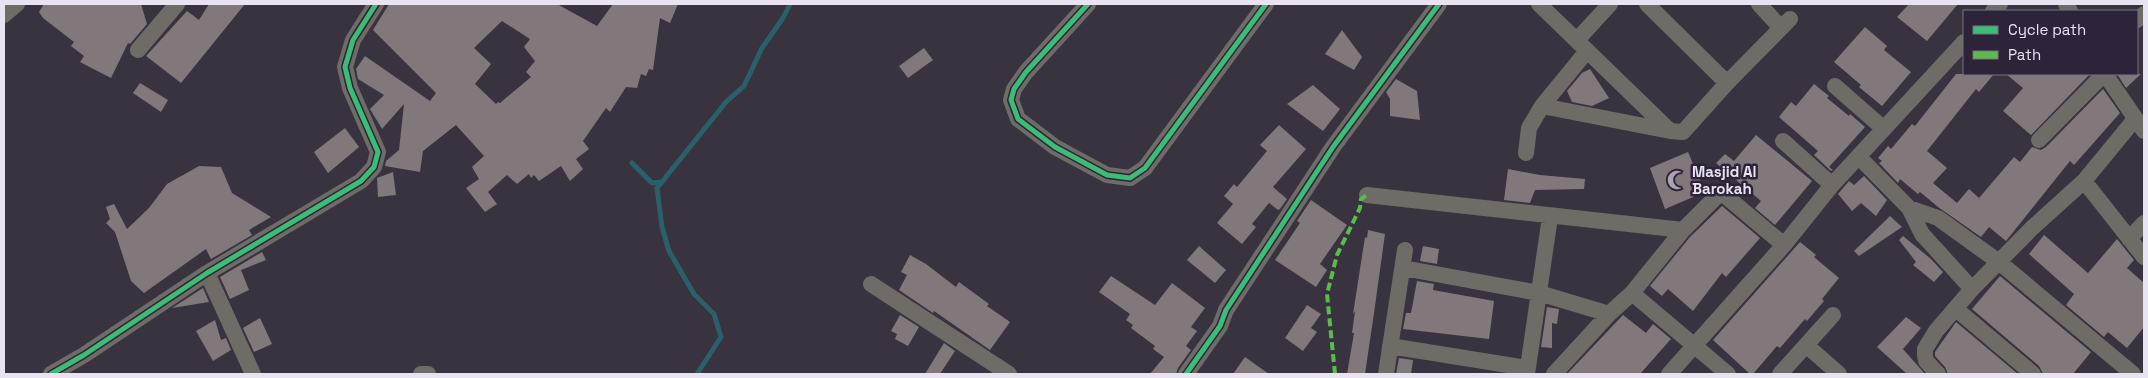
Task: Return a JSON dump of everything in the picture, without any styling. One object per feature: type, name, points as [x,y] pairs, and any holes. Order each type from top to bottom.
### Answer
[{"type":"street","points":[[4,15],[17,4]]},
{"type":"street","points":[[138,50],[177,4]]},
{"type":"street","points":[[51,374],[84,355],[207,273],[360,181],[374,166],[378,152],[350,88],[345,66],[353,40],[376,4]]},
{"type":"street","points":[[1088,4],[1026,72],[1014,89],[1011,100],[1018,119],[1055,147],[1107,175],[1130,178],[1145,168],[1266,4]]},
{"type":"street","points":[[1186,374],[1220,326],[1226,310],[1333,147],[1439,4]]},
{"type":"street","points":[[1539,4],[1670,131]]},
{"type":"street","points":[[1526,153],[1529,128],[1610,4]]},
{"type":"street","points":[[1647,4],[1727,83]]},
{"type":"street","points":[[1542,106],[1683,132],[1727,83],[1786,23],[1759,4]]},
{"type":"street","points":[[1669,374],[1784,245],[1832,185],[1963,43]]},
{"type":"street","points":[[2039,140],[2104,75]]},
{"type":"street","points":[[1938,374],[1926,361],[1925,349],[1936,331],[1972,289],[2032,228],[2084,181],[2140,125],[2106,75]]},
{"type":"street","points":[[1835,86],[1884,129]]},
{"type":"street","points":[[1782,141],[1832,185]]},
{"type":"street","points":[[1859,157],[1909,208],[1922,234],[1972,289]]},
{"type":"street","points":[[2084,181],[2144,257]]},
{"type":"street","points":[[1554,374],[1609,314],[1632,293],[1683,230],[1718,195],[1723,194],[1784,245]]},
{"type":"street","points":[[1367,195],[1683,230]]},
{"type":"street","points":[[1909,208],[1938,218],[1999,262],[2133,374]]},
{"type":"street","points":[[1390,346],[1527,371],[1550,216]]},
{"type":"street","points":[[2129,239],[2144,223]]},
{"type":"street","points":[[1386,374],[1405,250]]},
{"type":"street","points":[[1403,268],[1539,293],[1609,314]]},
{"type":"street","points":[[207,273],[253,374]]},
{"type":"street","points":[[870,284],[1009,374]]},
{"type":"street","points":[[1632,293],[1728,374]]},
{"type":"street","points":[[1956,309],[2033,374]]},
{"type":"street","points":[[1780,374],[1834,315]]},
{"type":"street","points":[[1806,345],[1839,374]]},
{"type":"street","points":[[421,374],[428,374]]},
{"type":"building","points":[[44,4],[141,4],[147,24],[130,44],[128,43],[111,78],[80,62],[84,56],[71,46],[74,42],[43,18],[39,12]]},
{"type":"building","points":[[209,4],[245,4],[181,83],[146,56],[187,11],[199,20]]},
{"type":"building","points":[[389,4],[557,4],[597,26],[613,4],[678,4],[670,23],[660,18],[653,70],[649,69],[646,76],[641,74],[637,88],[626,87],[610,112],[606,108],[583,141],[589,149],[576,159],[583,169],[570,181],[561,166],[539,181],[534,175],[531,178],[529,174],[517,184],[507,175],[488,192],[497,204],[485,212],[466,188],[479,179],[472,167],[484,156],[456,125],[423,151],[420,172],[385,166],[386,161],[399,150],[404,104],[382,129],[370,109],[384,95],[358,79],[356,69],[365,56],[430,101],[436,93],[373,30]],"holes":[[[502,21],[530,39],[524,47],[535,61],[526,72],[531,77],[500,103],[496,104],[475,84],[491,64],[474,48]]]},
{"type":"building","points":[[1909,4],[1958,4],[1927,41],[1897,17]]},
{"type":"building","points":[[1865,27],[1887,46],[1884,50],[1911,72],[1882,106],[1859,87],[1861,85],[1834,62]]},
{"type":"building","points":[[1342,30],[1362,57],[1354,70],[1325,54]]},
{"type":"building","points":[[924,48],[933,60],[908,78],[899,66]]},
{"type":"building","points":[[1590,69],[1609,98],[1592,106],[1572,102],[1567,91],[1582,73]]},
{"type":"building","points":[[1956,74],[1993,75],[1979,92],[1976,89],[1927,151],[1947,168],[1933,183],[1957,203],[1969,189],[1979,198],[2014,157],[2020,162],[2032,147],[2041,150],[2046,147],[2103,89],[2120,113],[2074,165],[2070,161],[2006,241],[1989,227],[1981,237],[1920,192],[1918,194],[1900,179],[1898,183],[1879,163],[1882,161],[1878,158],[1888,146],[1891,149],[1912,124],[1915,126]]},
{"type":"building","points":[[2141,74],[2126,88],[2118,75]]},
{"type":"building","points":[[2007,75],[2089,75],[2031,135],[2003,111],[2023,88]]},
{"type":"building","points":[[1396,79],[1417,91],[1420,120],[1390,116],[1390,99],[1386,92]]},
{"type":"building","points":[[140,83],[168,100],[161,112],[133,93]]},
{"type":"building","points":[[1814,84],[1829,96],[1827,98],[1865,127],[1829,167],[1833,170],[1831,171],[1814,155],[1818,151],[1779,117],[1791,102],[1796,106]]},
{"type":"building","points":[[1313,85],[1340,109],[1323,131],[1287,104]]},
{"type":"building","points":[[1279,125],[1306,149],[1273,187],[1287,199],[1278,210],[1269,203],[1252,224],[1256,227],[1242,244],[1217,223],[1233,204],[1224,196],[1234,184],[1237,187],[1267,151],[1260,145]]},
{"type":"building","points":[[345,128],[359,147],[328,173],[314,152]]},
{"type":"building","points":[[1756,135],[1812,181],[1775,225],[1755,208],[1761,201],[1716,163],[1725,154],[1734,161]]},
{"type":"building","name":"Masjid Al Barokah","points":[[1688,152],[1705,192],[1665,209],[1650,168]]},
{"type":"building","points":[[199,166],[221,167],[232,193],[271,217],[249,230],[252,235],[211,259],[206,249],[144,293],[131,281],[115,232],[106,223],[110,219],[106,207],[114,204],[127,229],[149,208],[167,184]]},
{"type":"building","points":[[1508,169],[1540,175],[1585,179],[1584,189],[1535,190],[1530,203],[1504,200]]},
{"type":"building","points":[[393,172],[396,195],[378,197],[377,178]]},
{"type":"building","points":[[1864,176],[1887,200],[1876,216],[1861,203],[1852,211],[1838,194],[1849,181],[1854,185]]},
{"type":"building","points":[[1311,200],[1347,225],[1320,264],[1327,270],[1316,287],[1275,260],[1300,223],[1297,221]]},
{"type":"building","points":[[1722,206],[1760,238],[1726,277],[1722,273],[1693,311],[1668,289],[1662,296],[1650,286],[1690,237]]},
{"type":"building","points":[[1890,216],[1902,227],[1859,256],[1854,251]]},
{"type":"building","points":[[1368,230],[1385,234],[1374,313],[1365,374],[1347,374],[1354,333],[1352,333],[1355,311],[1353,314],[1365,237],[1367,238]]},
{"type":"building","points":[[2044,235],[2088,273],[2117,239],[2134,260],[2127,268],[2144,283],[2144,327],[2127,348],[2108,332],[2104,337],[2066,305],[2074,294],[2029,254]]},
{"type":"building","points":[[1903,236],[1931,259],[1943,272],[1934,282],[1913,265],[1916,262],[1899,240]]},
{"type":"building","points":[[1800,242],[1816,255],[1814,257],[1839,278],[1822,299],[1824,301],[1807,321],[1805,319],[1780,348],[1777,346],[1753,374],[1750,374],[1713,340]]},
{"type":"building","points":[[1199,246],[1226,270],[1215,283],[1187,260]]},
{"type":"building","points":[[1423,246],[1439,249],[1437,264],[1420,261]]},
{"type":"building","points":[[262,252],[266,260],[241,270],[249,290],[230,299],[220,277]]},
{"type":"building","points":[[910,255],[926,264],[956,287],[959,282],[989,304],[987,306],[1010,322],[990,350],[934,311],[933,313],[899,290],[907,275],[901,272]]},
{"type":"building","points":[[1111,276],[1155,305],[1172,283],[1205,308],[1191,327],[1197,331],[1186,346],[1191,350],[1176,374],[1150,374],[1164,357],[1153,349],[1155,346],[1131,328],[1133,325],[1126,320],[1130,314],[1099,292]]},
{"type":"building","points":[[2000,276],[2091,352],[2073,374],[2043,374],[2039,366],[1972,309]]},
{"type":"building","points":[[1417,281],[1434,284],[1433,290],[1494,301],[1489,339],[1403,329],[1406,313],[1411,313]]},
{"type":"building","points":[[203,288],[209,302],[172,308]]},
{"type":"building","points":[[1307,305],[1321,314],[1311,328],[1317,332],[1303,351],[1285,338]]},
{"type":"building","points":[[1547,307],[1559,309],[1557,324],[1552,323],[1552,348],[1541,347]]},
{"type":"building","points":[[900,315],[919,327],[908,346],[895,339],[897,334],[891,331]]},
{"type":"building","points":[[1623,315],[1646,333],[1653,324],[1671,339],[1640,374],[1567,374]]},
{"type":"building","points":[[1906,317],[1921,328],[1903,349],[1925,374],[1907,374],[1877,347]]},
{"type":"building","points":[[260,318],[272,344],[254,352],[243,328]]},
{"type":"building","points":[[215,320],[221,340],[226,338],[231,350],[213,361],[196,331]]},
{"type":"building","points":[[1956,322],[2018,374],[1948,374],[1945,367],[1935,356],[1935,352]]},
{"type":"building","points":[[944,343],[955,351],[940,374],[925,374]]},
{"type":"building","points":[[1245,357],[1269,374],[1233,374]]},
{"type":"building","points":[[1399,358],[1413,360],[1411,374],[1396,374]]},
{"type":"waterway","points":[[697,374],[721,337],[714,314],[694,294],[669,251],[662,227],[657,188],[726,102],[744,86],[762,48],[783,18],[790,4]]},
{"type":"waterway","points":[[632,163],[652,183],[661,182]]},
{"type":"marked path","points":[[1335,374],[1327,294],[1337,255],[1360,208],[1361,199],[1367,195]]},
{"type":"cycle path","points":[[51,374],[84,355],[207,273],[361,181],[374,167],[378,152],[350,88],[345,67],[353,40],[376,4]]},
{"type":"cycle path","points":[[1088,4],[1026,72],[1014,89],[1011,100],[1018,119],[1055,147],[1107,175],[1130,178],[1145,168],[1266,4]]},
{"type":"cycle path","points":[[1186,374],[1220,326],[1226,310],[1333,147],[1439,4]]},
{"type":"place","name":"Masjid Al Barokah","points":[[1677,180]]}]
